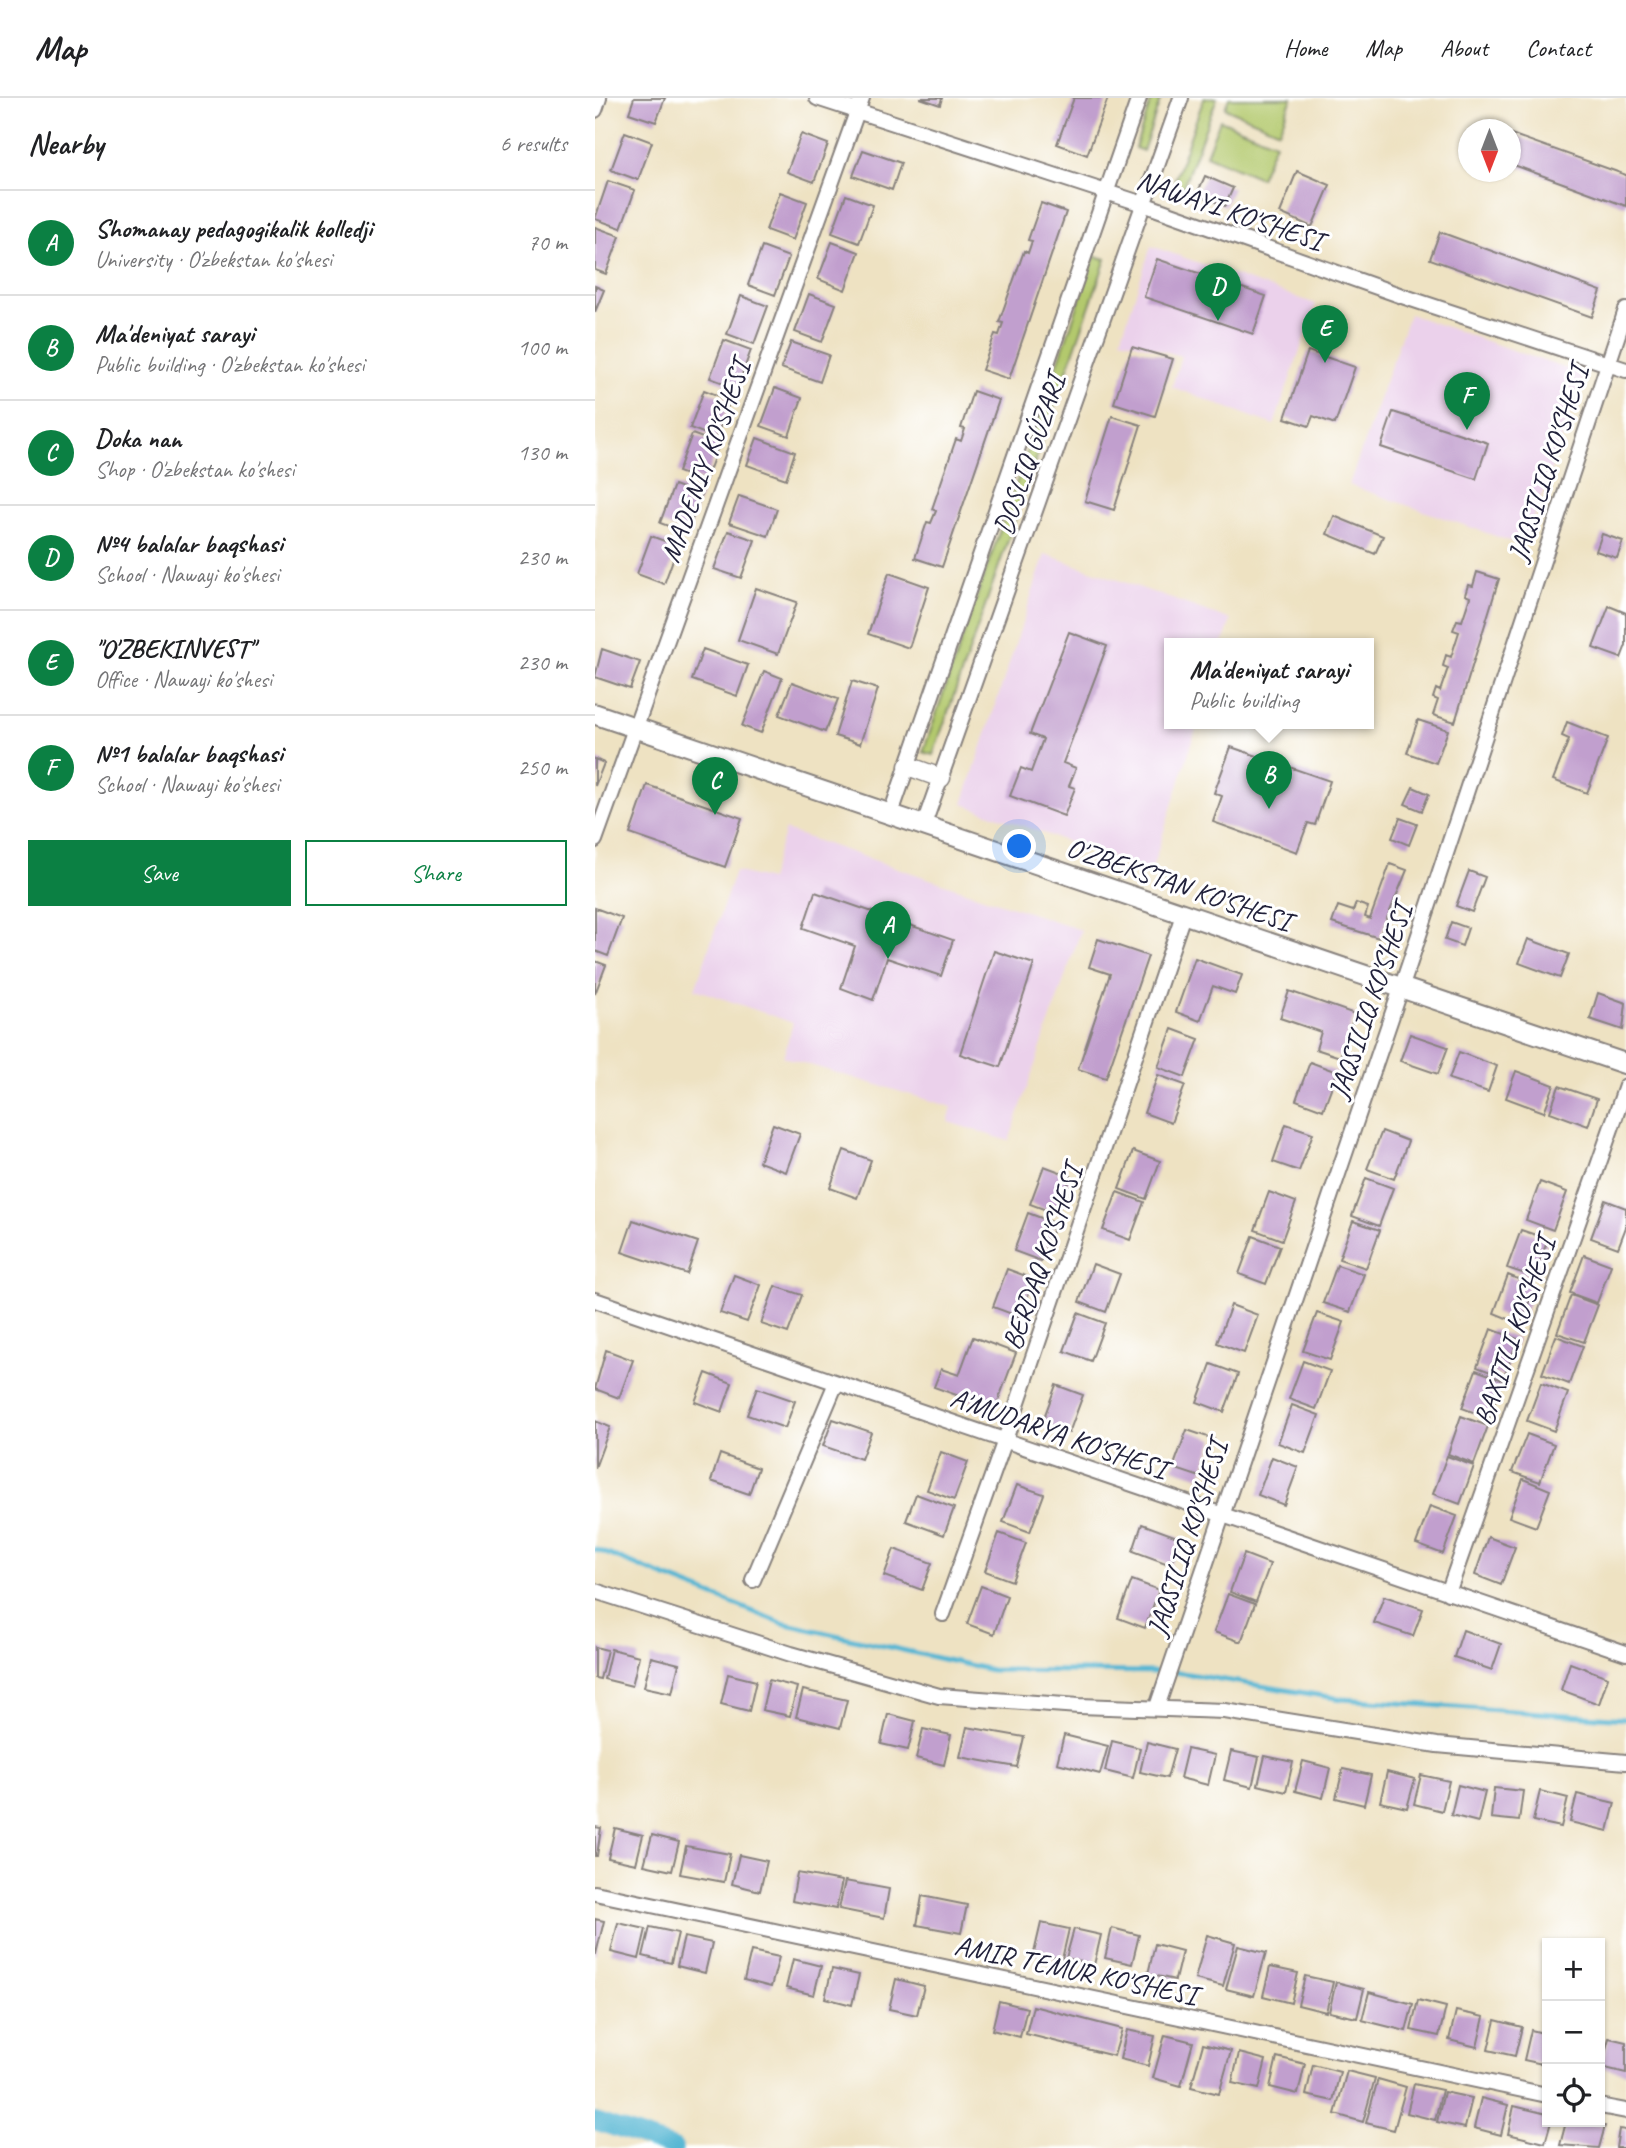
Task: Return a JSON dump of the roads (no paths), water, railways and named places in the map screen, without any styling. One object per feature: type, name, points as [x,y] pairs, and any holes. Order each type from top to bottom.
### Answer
[{"type":"main road","name":"O'ZBEKSTAN KO'SHESI","points":[[595,713],[890,816],[1626,1064]]},
{"type":"street","points":[[595,110],[599,98]]},
{"type":"street","name":"NAWAYI KO'SHESI","points":[[817,98],[859,105],[1405,297],[1626,370]]},
{"type":"street","points":[[890,816],[1139,98]]},
{"type":"street","points":[[923,827],[1181,98]]},
{"type":"street","name":"MADENIY KO'SHESI","points":[[595,840],[859,105]]},
{"type":"street","name":"JAQSILIQ KO'SHESI","points":[[1157,1707],[1626,310]]},
{"type":"street","points":[[908,766],[941,778]]},
{"type":"street","name":"BERDAQ KO'SHESI","points":[[943,1614],[1005,1440],[1183,915]]},
{"type":"street","name":"BAXITLI KO'SHESI","points":[[1448,1592],[1626,1086]]},
{"type":"street","name":"A'MUDARYA KO'SHESI","points":[[595,1300],[1626,1653]]},
{"type":"street","points":[[753,1580],[836,1383]]},
{"type":"street","points":[[595,1591],[791,1654],[939,1696],[1080,1706],[1225,1711],[1437,1745],[1626,1762]]},
{"type":"street","name":"AMIR TEMUR KO'SHESI","points":[[595,1893],[1542,2094]]},
{"type":"street","points":[[1605,2107],[1626,2112]]},
{"type":"waterway","points":[[595,1549],[782,1623],[991,1670],[1157,1672]]},
{"type":"waterway","points":[[1176,1672],[1342,1699],[1626,1719]]},
{"type":"waterway","points":[[595,2121],[674,2148]]},
{"type":"place","name":"№4 balalar baqshasi","points":[[1218,321]]},
{"type":"place","name":"\"O'ZBEKINVEST\"","points":[[1325,363]]},
{"type":"place","name":"№1 balalar baqshasi","points":[[1467,430]]},
{"type":"place","name":"Ma'deniyat sarayi","points":[[1269,809]]},
{"type":"place","name":"Doka nan","points":[[715,815]]},
{"type":"place","name":"Shomanay pedagogikalik kolledji","points":[[888,959]]}]
